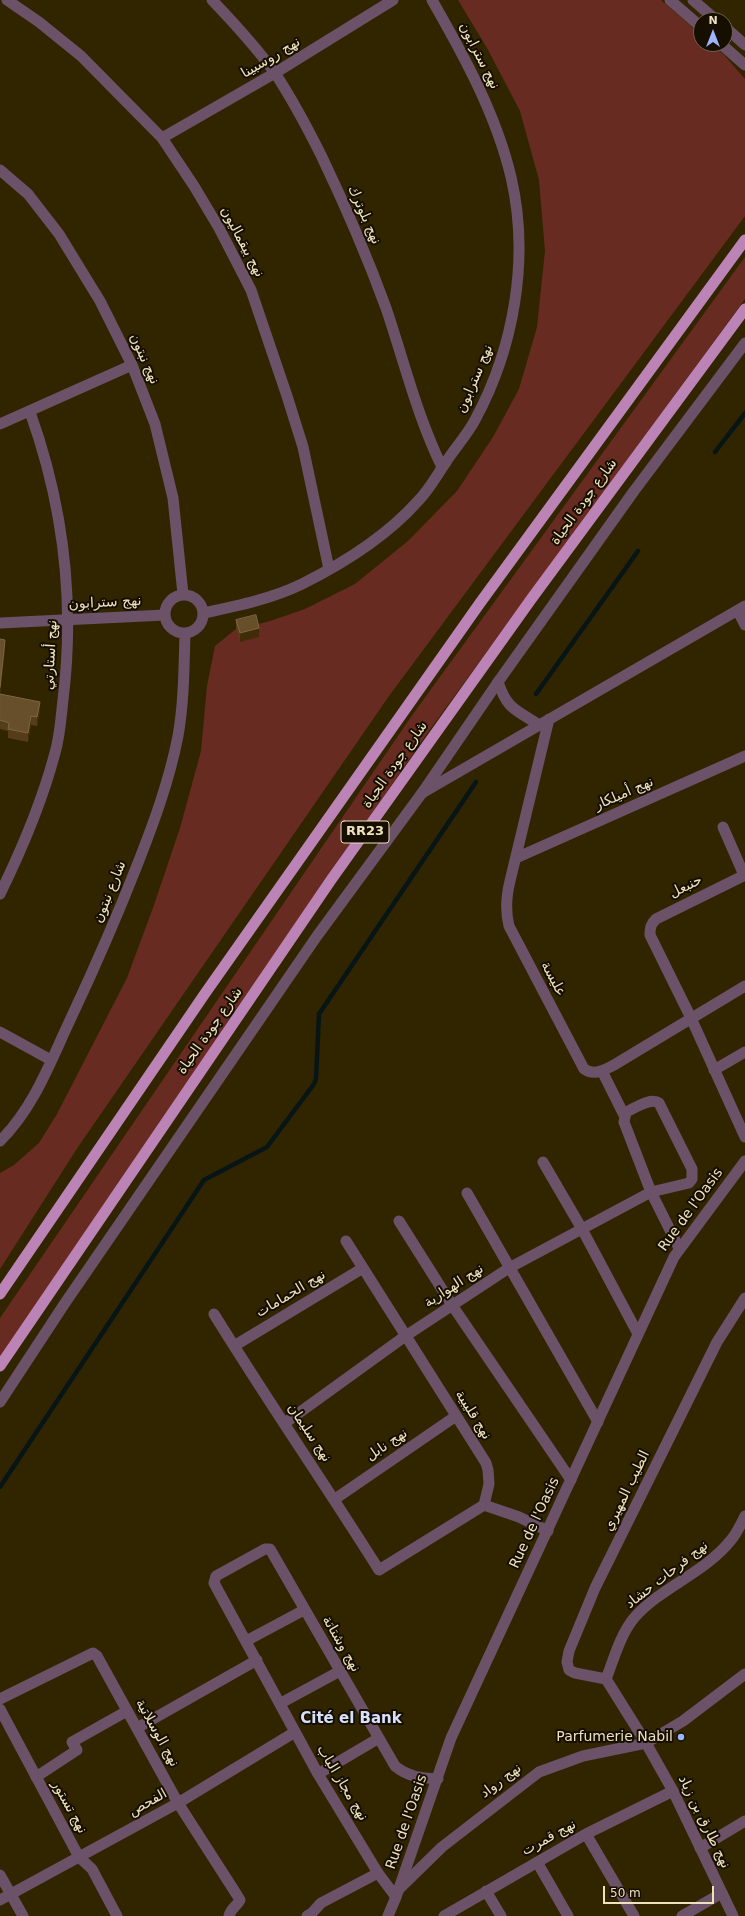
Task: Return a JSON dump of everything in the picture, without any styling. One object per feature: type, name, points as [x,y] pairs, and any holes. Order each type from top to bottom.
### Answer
[{"type":"highway","name":"شارع جودة الحياة","points":[[2,1290],[202,998],[457,635],[745,240]]},
{"type":"highway","name":"شارع جودة الحياة","points":[[0,1366],[331,880],[532,598],[745,309]]},
{"type":"street","name":"نهج بيقماليون","points":[[7,0],[39,22],[81,56],[162,138],[194,186],[219,228],[251,290],[273,352],[303,447],[330,569]]},
{"type":"street","name":"نهج بلوترك","points":[[212,0],[237,26],[275,74],[306,124],[365,252],[386,308],[422,423],[442,467]]},
{"type":"street","name":"نهج روسبينا","points":[[162,138],[275,74],[394,0]]},
{"type":"street","name":"نهج سترابون","points":[[204,613],[253,603],[301,585],[353,555],[394,525],[419,500],[475,421],[502,360],[515,302],[518,260],[518,226],[511,178],[501,143],[484,101],[456,43],[432,0]]},
{"type":"street","points":[[670,0],[693,20]]},
{"type":"street","points":[[693,0],[707,12]]},
{"type":"street","points":[[733,35],[745,45]]},
{"type":"street","points":[[730,52],[745,65]]},
{"type":"street","name":"نهج نبتون","points":[[0,170],[28,194],[59,234],[100,301],[132,364],[155,424],[173,498],[183,594]]},
{"type":"street","points":[[0,1402],[69,1296],[317,936],[422,793],[498,682],[634,491],[745,343]]},
{"type":"street","points":[[0,424],[30,412],[132,364]]},
{"type":"street","name":"نهج أستارتي","points":[[0,894],[28,832],[55,752],[66,676],[68,620],[63,538],[42,447],[30,412]]},
{"type":"street","points":[[183,594],[197,599],[202,606],[204,613],[203,620],[199,627],[185,633],[178,632],[172,628],[165,615],[170,601],[183,594]]},
{"type":"street","points":[[422,793],[742,608],[745,625]]},
{"type":"street","name":"نهج سترابون","points":[[0,623],[165,615]]},
{"type":"street","name":"شارع نبتون","points":[[0,1141],[9,1132],[25,1110],[51,1060],[97,964],[157,815],[178,736],[184,685],[185,633]]},
{"type":"street","points":[[498,682],[503,697],[511,707],[539,725]]},
{"type":"street","name":"عليسة","points":[[550,719],[506,898],[506,913],[509,926],[584,1069],[589,1072],[602,1071]]},
{"type":"street","name":"نهج أميلكار","points":[[516,858],[745,756]]},
{"type":"street","points":[[723,828],[745,875]]},
{"type":"street","name":"حنبعل","points":[[691,1018],[650,935],[650,924],[656,919],[745,875]]},
{"type":"street","points":[[680,1248],[651,1192],[624,1122],[624,1114],[602,1071],[745,986]]},
{"type":"street","points":[[691,1018],[745,1137]]},
{"type":"street","points":[[0,1032],[51,1060]]},
{"type":"street","points":[[714,1070],[745,1052]]},
{"type":"street","name":"نهج الهوارية","points":[[285,1423],[404,1336],[509,1268],[651,1192],[689,1183],[692,1179],[692,1169],[660,1103],[650,1101],[624,1114]]},
{"type":"street","name":"Rue de l'Oasis","points":[[388,1916],[438,1780],[451,1738],[572,1480],[674,1257],[745,1161]]},
{"type":"street","points":[[543,1162],[582,1229],[638,1334]]},
{"type":"street","points":[[467,1193],[598,1422]]},
{"type":"street","points":[[399,1221],[452,1305],[572,1480]]},
{"type":"street","name":"نهج قليبية","points":[[346,1241],[404,1336],[456,1416],[488,1470],[489,1484],[484,1505]]},
{"type":"street","name":"نهج الحمامات","points":[[234,1346],[363,1268]]},
{"type":"street","name":"الطيب المهيري","points":[[606,1679],[575,1673],[569,1670],[567,1662],[569,1651],[595,1588],[717,1342],[745,1298]]},
{"type":"street","name":"نهج سليمان","points":[[214,1314],[259,1387],[285,1423],[335,1499],[379,1570],[484,1505]]},
{"type":"street","name":"نهج نابل","points":[[335,1499],[456,1416]]},
{"type":"street","points":[[484,1505],[519,1517],[548,1531]]},
{"type":"street","name":"نهج فرحات حشاد","points":[[606,1679],[627,1627],[635,1617],[721,1551],[732,1540],[745,1516]]},
{"type":"street","name":"نهج وشتاتة","points":[[216,1576],[268,1548],[273,1551],[304,1610],[395,1766],[402,1773],[438,1780]]},
{"type":"street","name":"نهج مجاز الباب","points":[[216,1576],[214,1583],[281,1703],[318,1774],[378,1873],[397,1893]]},
{"type":"street","points":[[246,1641],[304,1610]]},
{"type":"street","name":"نهج الوسلاتية","points":[[0,1699],[93,1653],[97,1656],[178,1803],[238,1895],[240,1900],[230,1912],[229,1916]]},
{"type":"street","points":[[137,1728],[256,1660]]},
{"type":"street","points":[[281,1703],[340,1671]]},
{"type":"street","points":[[606,1679],[646,1743],[683,1720],[745,1674]]},
{"type":"street","name":"نهج تستور","points":[[0,1709],[79,1857],[92,1870],[117,1916]]},
{"type":"street","points":[[36,1778],[77,1750],[72,1742],[127,1711]]},
{"type":"street","name":"الفحص","points":[[0,1900],[178,1803],[295,1732]]},
{"type":"street","points":[[318,1774],[379,1738]]},
{"type":"street","name":"نهج طارق بن زياد","points":[[646,1743],[673,1791],[734,1916]]},
{"type":"street","name":"نهج رواد","points":[[397,1893],[442,1847],[539,1772],[583,1756],[646,1743]]},
{"type":"street","name":"نهج قمرت","points":[[444,1916],[586,1834],[673,1791]]},
{"type":"street","points":[[700,1848],[745,1821]]},
{"type":"street","points":[[586,1834],[634,1916]]},
{"type":"street","points":[[537,1862],[568,1916]]},
{"type":"street","points":[[307,1916],[312,1913],[321,1903],[378,1873]]},
{"type":"street","points":[[0,1875],[23,1916]]},
{"type":"street","points":[[486,1891],[501,1916]]},
{"type":"street","points":[[682,1916],[722,1893]]},
{"type":"shaded area","points":[[458,0],[661,0],[693,28],[693,52],[721,52],[745,79],[745,216],[389,696],[78,1147],[0,1269],[0,1173],[14,1165],[39,1143],[57,1114],[127,978],[180,828],[201,751],[207,686],[215,646],[236,629],[267,622],[305,609],[355,584],[408,541],[457,491],[493,437],[519,389],[537,327],[545,251],[539,180],[520,111],[487,48]]},
{"type":"shaded area","points":[[745,257],[745,299],[431,728],[235,1011],[0,1361],[0,1318],[413,714]]},
{"type":"building","points":[[256,615],[259,628],[240,633],[236,620]]},
{"type":"building","points":[[0,639],[5,640],[0,687]]},
{"type":"building","points":[[0,694],[40,702],[37,717],[31,716],[28,733],[8,729],[9,723],[0,720]]},
{"type":"waterway","points":[[715,452],[745,413]]},
{"type":"waterway","points":[[536,694],[638,551]]},
{"type":"waterway","points":[[0,1487],[204,1180],[267,1147],[314,1084],[316,1079],[319,1014],[476,782]]},
{"type":"place","name":"Parfumerie Nabil","points":[[681,1737]]},
{"type":"district","name":"Cité el Bank","points":[[351,1719]]}]
